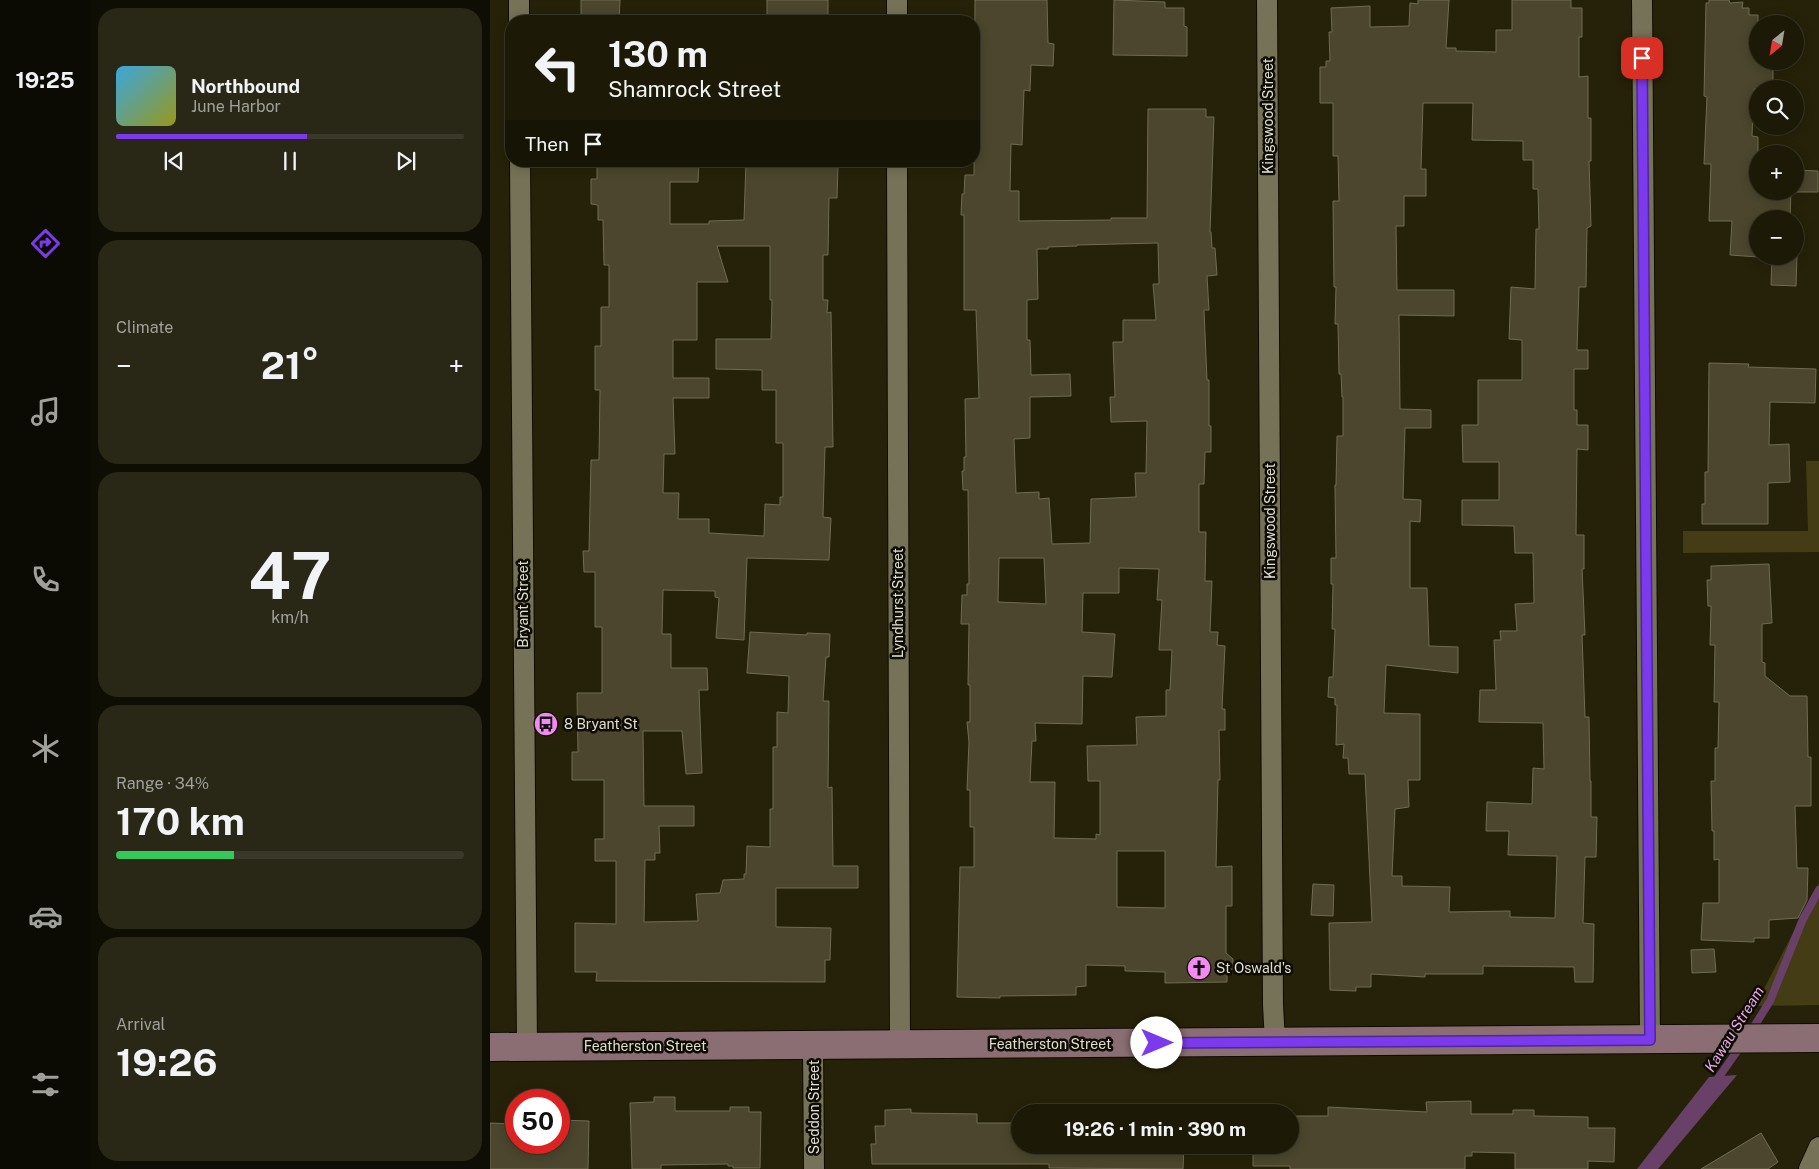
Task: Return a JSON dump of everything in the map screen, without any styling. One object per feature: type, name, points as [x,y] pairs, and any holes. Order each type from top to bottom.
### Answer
[{"type":"main road","name":"Featherston Street","points":[[490,1047],[1819,1038]]},
{"type":"street","points":[[519,0],[519,15]]},
{"type":"street","points":[[897,0],[897,15]]},
{"type":"street","name":"Kingswood Street","points":[[1267,0],[1273,995],[1276,1042]]},
{"type":"street","points":[[1642,0],[1650,1040]]},
{"type":"street","name":"Bryant Street","points":[[520,167],[526,1047]]},
{"type":"street","name":"Lyndhurst Street","points":[[897,167],[900,1045]]},
{"type":"street","name":"Seddon Street","points":[[813,1046],[814,1169]]},
{"type":"street","points":[[1809,1169],[1819,1147]]},
{"type":"shaded area","points":[[1806,461],[1819,461],[1819,552],[1683,553],[1683,531],[1808,531]]},
{"type":"shaded area","points":[[1819,883],[1819,1005],[1755,1006]]},
{"type":"shaded area","points":[[1737,1075],[1658,1169],[1637,1169],[1709,1077]]},
{"type":"building","points":[[581,0],[620,0],[619,15],[581,15]]},
{"type":"building","points":[[767,0],[828,0],[828,15],[767,15]]},
{"type":"building","points":[[975,0],[1047,0],[1048,43],[1054,44],[1053,66],[1031,65],[1030,91],[1024,90],[1022,145],[1011,144],[1010,191],[1019,191],[1019,221],[1147,218],[1148,109],[1206,109],[1206,117],[1214,117],[1210,232],[1212,248],[1215,248],[1217,275],[1207,276],[1209,310],[1204,310],[1207,380],[1209,380],[1211,452],[1205,452],[1204,484],[1199,484],[1199,532],[1206,532],[1205,581],[1212,581],[1210,632],[1218,632],[1217,645],[1225,646],[1222,709],[1225,709],[1225,730],[1219,730],[1220,780],[1218,780],[1216,867],[1232,866],[1232,906],[1226,906],[1226,953],[1233,959],[1233,969],[1227,973],[1227,982],[1165,983],[1165,972],[1125,971],[1125,966],[1086,965],[1086,986],[1076,987],[1076,995],[1000,996],[1000,998],[957,997],[960,867],[974,867],[974,827],[970,827],[970,790],[967,790],[969,742],[967,722],[970,722],[970,685],[968,685],[969,624],[961,624],[962,595],[967,595],[967,584],[969,584],[968,490],[963,490],[962,471],[964,471],[964,457],[966,457],[965,399],[979,398],[976,310],[964,310],[964,215],[961,215],[965,175],[974,175],[974,167],[980,167],[980,15],[975,15]],"holes":[[[1158,243],[1159,284],[1153,284],[1156,320],[1123,320],[1123,342],[1113,342],[1115,397],[1110,397],[1111,422],[1147,421],[1146,473],[1135,473],[1136,497],[1091,499],[1090,543],[1052,544],[1049,498],[1039,499],[1039,492],[1016,493],[1014,439],[1030,438],[1030,397],[1071,396],[1070,374],[1031,375],[1030,340],[1027,340],[1027,300],[1038,299],[1037,249],[1077,245]],[[999,558],[1044,558],[1046,604],[998,602]],[[1119,568],[1159,569],[1157,600],[1162,600],[1159,650],[1172,650],[1170,690],[1166,690],[1166,716],[1136,717],[1137,745],[1087,746],[1088,781],[1100,781],[1100,835],[1096,834],[1096,839],[1054,838],[1055,782],[1030,782],[1032,741],[1036,741],[1035,723],[1082,724],[1083,676],[1112,677],[1115,634],[1082,632],[1083,593],[1119,593]],[[1117,851],[1165,851],[1165,908],[1117,907]]]},
{"type":"building","points":[[1114,0],[1165,2],[1165,8],[1184,8],[1184,26],[1187,27],[1187,56],[1113,55]]},
{"type":"building","points":[[1418,0],[1449,0],[1446,48],[1456,48],[1456,51],[1496,52],[1496,30],[1512,30],[1512,0],[1571,0],[1571,8],[1582,8],[1582,37],[1579,37],[1579,77],[1588,76],[1588,118],[1591,118],[1591,161],[1589,161],[1591,226],[1587,228],[1586,287],[1579,287],[1577,350],[1588,350],[1588,369],[1574,369],[1574,410],[1577,410],[1577,425],[1588,425],[1588,450],[1577,449],[1576,535],[1584,535],[1584,569],[1582,569],[1585,635],[1582,635],[1585,717],[1589,717],[1591,817],[1597,817],[1596,857],[1585,857],[1583,923],[1594,924],[1593,982],[1575,982],[1574,967],[1483,966],[1483,974],[1425,974],[1425,977],[1371,974],[1371,987],[1356,987],[1356,991],[1330,990],[1329,923],[1372,922],[1365,774],[1349,774],[1348,758],[1343,758],[1344,744],[1336,745],[1337,705],[1335,705],[1335,698],[1328,697],[1329,677],[1333,677],[1335,629],[1332,629],[1333,584],[1331,584],[1331,558],[1336,558],[1335,485],[1337,436],[1343,436],[1343,397],[1341,374],[1339,374],[1338,324],[1335,324],[1336,287],[1334,287],[1333,201],[1339,201],[1338,156],[1333,156],[1333,103],[1320,103],[1320,67],[1326,67],[1326,61],[1330,61],[1329,32],[1332,32],[1331,8],[1370,6],[1370,27],[1409,26],[1410,3],[1418,4]],"holes":[[[1423,103],[1473,103],[1472,140],[1523,141],[1523,160],[1533,160],[1533,189],[1538,189],[1539,229],[1536,229],[1535,289],[1511,287],[1509,339],[1522,340],[1522,380],[1478,380],[1478,425],[1462,425],[1463,462],[1499,462],[1499,500],[1462,500],[1462,525],[1514,526],[1515,553],[1533,553],[1534,603],[1515,604],[1517,631],[1500,631],[1501,640],[1494,640],[1496,690],[1480,690],[1479,722],[1543,723],[1544,769],[1533,768],[1532,804],[1487,802],[1486,831],[1509,831],[1508,855],[1557,856],[1555,918],[1510,917],[1510,911],[1449,912],[1450,887],[1402,886],[1402,876],[1392,876],[1395,809],[1409,807],[1408,780],[1420,780],[1420,714],[1384,713],[1386,665],[1458,673],[1458,647],[1429,646],[1427,588],[1410,588],[1410,521],[1420,522],[1421,500],[1403,499],[1405,428],[1431,428],[1431,410],[1400,409],[1399,315],[1454,316],[1454,290],[1397,290],[1396,226],[1404,226],[1404,196],[1426,196],[1426,169],[1421,169]]]},
{"type":"building","points":[[1709,0],[1729,0],[1730,3],[1743,2],[1742,8],[1749,8],[1749,70],[1773,70],[1773,80],[1749,80],[1749,135],[1758,137],[1758,145],[1749,145],[1749,200],[1791,200],[1790,210],[1749,210],[1749,256],[1730,255],[1732,221],[1709,221],[1711,164],[1704,164],[1707,97],[1704,96],[1706,3],[1709,3]]},
{"type":"building","points":[[597,167],[699,167],[698,182],[670,182],[670,224],[709,224],[709,221],[744,220],[746,167],[838,167],[837,198],[829,198],[828,255],[823,255],[823,300],[828,300],[827,313],[831,312],[833,447],[825,447],[823,517],[831,518],[829,560],[747,558],[744,640],[716,638],[719,598],[715,597],[715,591],[663,590],[662,634],[671,634],[671,668],[707,668],[708,690],[699,690],[702,773],[686,774],[682,731],[643,731],[644,806],[694,806],[694,826],[659,826],[660,853],[655,853],[655,860],[645,860],[644,922],[698,921],[696,894],[720,893],[723,880],[744,879],[744,874],[746,874],[747,846],[770,847],[770,809],[773,809],[773,747],[777,747],[777,712],[788,713],[789,676],[747,673],[750,632],[807,635],[807,633],[830,634],[829,657],[826,657],[823,701],[829,701],[828,788],[832,787],[833,866],[858,866],[858,888],[776,888],[776,927],[831,928],[830,960],[825,960],[825,982],[596,981],[597,972],[575,972],[575,923],[616,924],[616,861],[595,861],[595,839],[604,839],[604,780],[572,780],[572,752],[578,752],[577,693],[602,693],[602,627],[595,627],[595,572],[584,572],[583,551],[589,551],[591,460],[599,460],[600,390],[595,390],[595,346],[601,346],[601,307],[609,307],[609,265],[604,265],[603,220],[598,220],[598,205],[591,204],[591,179],[597,179]],"holes":[[[717,246],[770,246],[770,300],[772,300],[771,339],[716,339],[716,369],[762,370],[762,390],[776,390],[776,443],[783,443],[783,497],[780,497],[780,505],[765,504],[764,536],[709,533],[709,519],[678,519],[679,493],[663,493],[664,454],[675,454],[673,398],[709,398],[709,378],[673,378],[673,340],[697,340],[697,282],[728,282]]]},
{"type":"building","points":[[1804,170],[1818,171],[1818,192],[1804,192]]},
{"type":"building","points":[[1772,265],[1797,265],[1796,286],[1771,285]]},
{"type":"building","points":[[1709,363],[1749,364],[1748,367],[1816,369],[1815,403],[1770,402],[1769,445],[1789,444],[1790,482],[1768,483],[1768,524],[1702,524],[1702,504],[1705,504],[1705,472],[1708,472]]},
{"type":"building","points":[[1769,564],[1772,623],[1762,624],[1762,662],[1765,663],[1765,676],[1790,696],[1807,696],[1808,757],[1811,757],[1811,806],[1795,806],[1797,868],[1808,868],[1807,900],[1798,918],[1769,920],[1769,938],[1754,938],[1754,942],[1701,940],[1703,903],[1719,903],[1719,859],[1714,860],[1711,781],[1715,781],[1715,748],[1718,748],[1719,702],[1714,702],[1715,645],[1710,645],[1711,606],[1708,606],[1707,580],[1711,580],[1711,566]]},
{"type":"building","points":[[1313,884],[1334,885],[1333,916],[1311,915]]},
{"type":"building","points":[[1714,949],[1716,972],[1692,973],[1691,950]]},
{"type":"building","points":[[654,1097],[675,1097],[675,1111],[730,1111],[730,1107],[749,1107],[749,1112],[761,1112],[760,1168],[733,1168],[733,1166],[728,1166],[728,1164],[661,1165],[661,1169],[632,1169],[630,1103],[654,1102]]},
{"type":"building","points":[[1471,1101],[1471,1114],[1513,1114],[1513,1110],[1534,1110],[1534,1116],[1588,1117],[1588,1128],[1615,1128],[1614,1162],[1588,1161],[1588,1169],[1515,1169],[1515,1153],[1472,1152],[1472,1156],[1465,1156],[1465,1169],[1290,1169],[1290,1166],[1253,1166],[1253,1154],[1299,1154],[1299,1116],[1328,1116],[1328,1107],[1427,1112],[1426,1102]]},
{"type":"building","points":[[911,1109],[911,1113],[977,1114],[977,1123],[1011,1123],[1011,1154],[1184,1154],[1183,1169],[1049,1168],[1049,1164],[872,1164],[871,1144],[876,1144],[875,1126],[885,1126],[885,1110]]},
{"type":"building","points":[[570,1120],[589,1121],[588,1169],[490,1169],[490,1123],[505,1124],[505,1154],[570,1154]]},
{"type":"building","points":[[1761,1133],[1778,1162],[1768,1169],[1701,1169]]},
{"type":"waterway","name":"Kawau Stream","points":[[1750,1033],[1770,1001],[1803,919],[1819,890]]},
{"type":"waterway","name":"Kawau Stream","points":[[1714,1084],[1742,1044]]},
{"type":"place","name":"8 Bryant St","points":[[546,724]]},
{"type":"place","name":"St Oswald's","points":[[1199,968]]},
{"type":"route","points":[[1157,1043],[1650,1040],[1642,58]]}]
